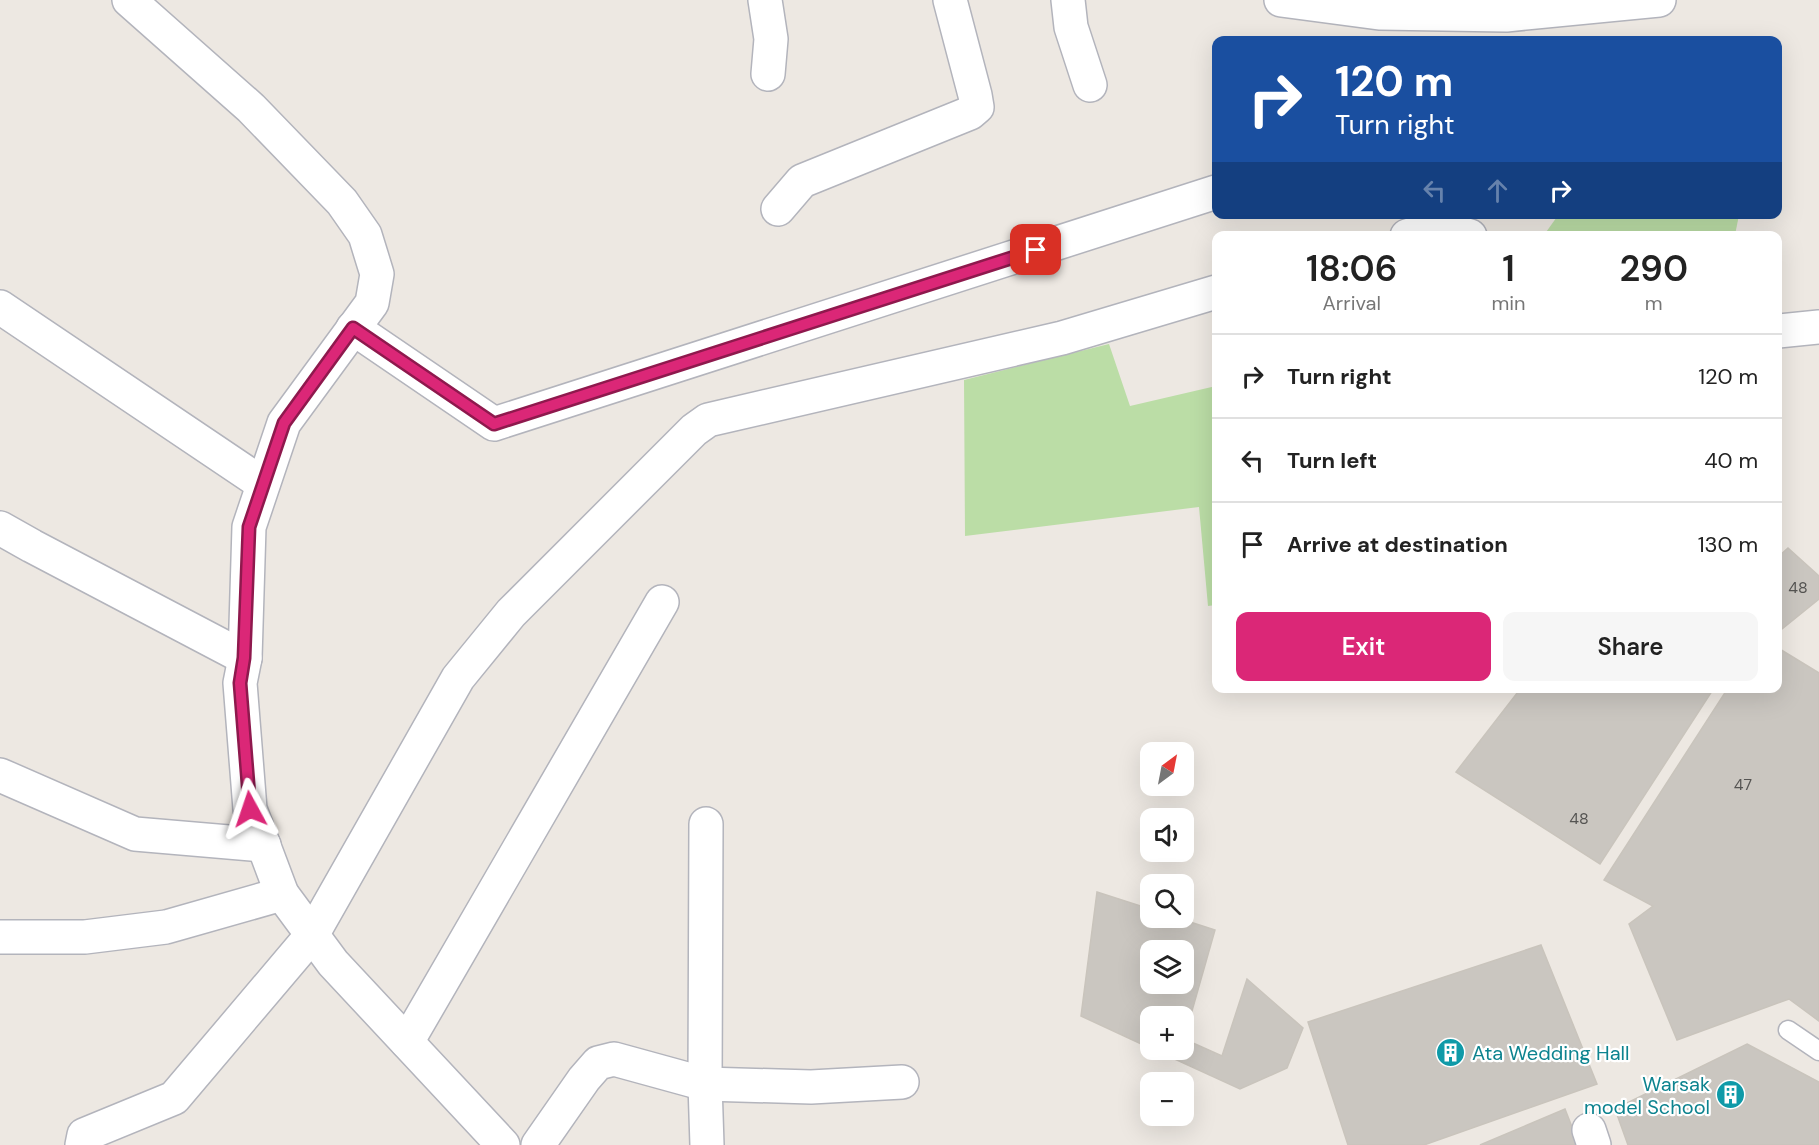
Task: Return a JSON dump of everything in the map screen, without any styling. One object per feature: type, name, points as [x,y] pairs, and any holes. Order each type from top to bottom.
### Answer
[{"type":"street","points":[[129,0],[251,108],[342,202],[364,235],[377,274],[372,303],[284,423],[249,527],[244,658],[240,683],[250,809],[282,894],[333,963],[503,1145]]},
{"type":"street","points":[[765,0],[771,39],[768,74]]},
{"type":"street","points":[[778,209],[802,181],[970,112],[977,107],[950,0]]},
{"type":"street","points":[[1068,0],[1071,27],[1090,86]]},
{"type":"street","points":[[1281,0],[1379,13],[1506,15],[1659,0]]},
{"type":"street","points":[[353,328],[494,424],[1212,193]]},
{"type":"street","points":[[1423,231],[1452,231]]},
{"type":"street","points":[[82,1145],[84,1135],[174,1098],[312,935],[458,678],[512,613],[694,430],[708,420],[1062,338],[1212,293]]},
{"type":"street","points":[[0,307],[263,484]]},
{"type":"street","points":[[1782,331],[1819,327]]},
{"type":"street","points":[[0,528],[244,658]]},
{"type":"street","points":[[407,1042],[662,602]]},
{"type":"street","points":[[0,775],[135,834],[264,845]]},
{"type":"street","points":[[706,824],[705,1084],[707,1145]]},
{"type":"street","points":[[0,937],[85,938],[166,927],[282,894]]},
{"type":"street","points":[[538,1145],[597,1063],[614,1059],[705,1084],[811,1087],[902,1082]]},
{"type":"lane","points":[[1788,1030],[1819,1051]]},
{"type":"green space","points":[[1555,219],[1738,219],[1736,231],[1547,231]]},
{"type":"green space","points":[[1109,344],[1130,406],[1212,387],[1212,606],[1208,606],[1199,507],[965,536],[964,380]]},
{"type":"building","points":[[1788,548],[1819,576],[1819,599],[1782,629],[1782,553]]},
{"type":"building","points":[[1782,650],[1819,673],[1819,1021],[1789,999],[1677,1040],[1629,924],[1653,906],[1604,880],[1725,693],[1782,693]]},
{"type":"building","points":[[1517,693],[1711,693],[1600,864],[1456,772]]},
{"type":"building","points":[[1097,892],[1140,906],[1140,928],[1194,928],[1194,923],[1215,930],[1193,1006],[1140,1006],[1140,1043],[1081,1016]]},
{"type":"building","name":"Ata Wedding Hall","points":[[1541,945],[1597,1084],[1424,1145],[1348,1145],[1308,1022]]},
{"type":"building","points":[[1247,979],[1303,1028],[1287,1068],[1240,1089],[1177,1060],[1194,1060],[1194,1043],[1222,1056]]},
{"type":"building","name":"Warsak model School","points":[[1747,1044],[1819,1082],[1819,1145],[1628,1145],[1615,1109]]},
{"type":"building","points":[[1565,1109],[1579,1145],[1480,1145]]},
{"type":"place","name":"Ata Wedding Hall","points":[[1451,1053]]},
{"type":"place","name":"Warsak model School","points":[[1731,1095]]},
{"type":"route","points":[[250,809],[240,683],[244,658],[249,527],[284,423],[353,328],[494,424],[1036,250]]}]
